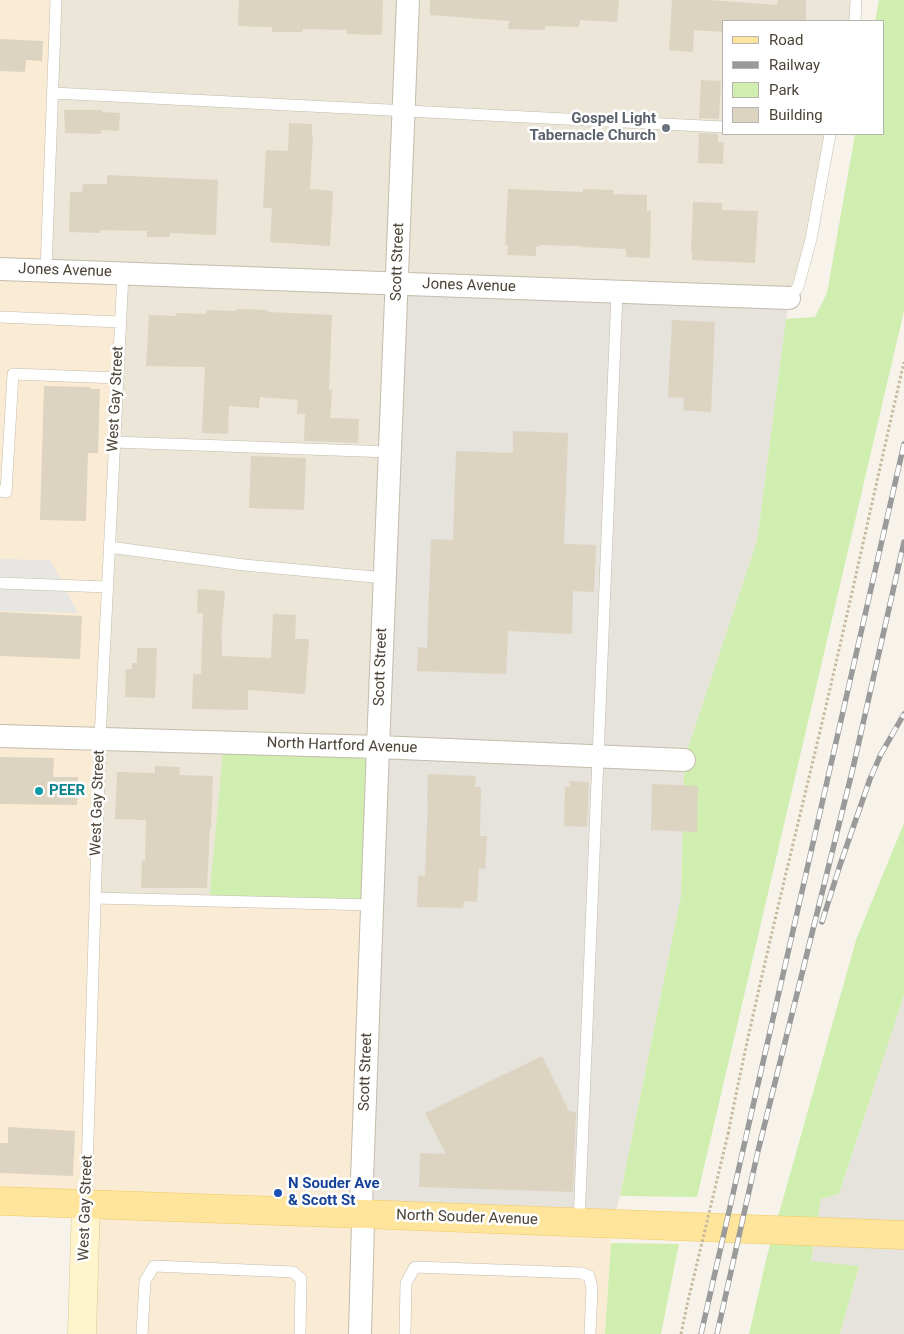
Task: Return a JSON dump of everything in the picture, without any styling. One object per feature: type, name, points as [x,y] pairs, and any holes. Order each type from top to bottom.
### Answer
[{"type":"main road","name":"North Souder Avenue","points":[[0,1201],[904,1235]]},
{"type":"street","name":"Scott Street","points":[[360,1334],[362,1206],[372,905],[408,0]]},
{"type":"street","name":"Jones Avenue","points":[[0,269],[789,298]]},
{"type":"street","name":"North Hartford Avenue","points":[[0,736],[378,747],[684,760]]},
{"type":"street","name":"West Gay Street","points":[[82,1334],[86,1204]]},
{"type":"lane","points":[[46,270],[56,0]]},
{"type":"lane","points":[[855,20],[856,0]]},
{"type":"lane","points":[[53,94],[722,127]]},
{"type":"lane","points":[[789,298],[798,288],[811,239],[830,135]]},
{"type":"lane","name":"West Gay Street","points":[[86,1204],[100,739],[123,273]]},
{"type":"lane","points":[[579,1222],[617,292]]},
{"type":"lane","points":[[0,317],[120,322]]},
{"type":"lane","points":[[0,491],[6,492],[5,425],[13,374],[118,378]]},
{"type":"lane","points":[[114,442],[390,452]]},
{"type":"lane","points":[[109,547],[244,565],[384,578]]},
{"type":"lane","points":[[0,584],[107,587]]},
{"type":"lane","points":[[95,898],[372,905]]},
{"type":"lane","points":[[142,1334],[146,1281],[154,1266],[293,1272],[301,1279],[300,1334]]},
{"type":"lane","points":[[405,1334],[406,1283],[415,1267],[581,1273],[589,1276],[592,1288],[590,1334]]},
{"type":"path","points":[[681,1334],[728,1134],[742,1062],[783,881],[821,725],[904,362]]},
{"type":"shaded area","points":[[0,0],[56,0],[46,270],[123,273],[95,898],[372,905],[612,1223],[605,1334],[82,1334],[86,1204],[0,1201]]},
{"type":"shaded area","points":[[56,0],[856,0],[855,20],[722,20],[722,135],[830,135],[798,287],[378,747],[209,901],[95,898],[46,270]]},
{"type":"shaded area","points":[[397,283],[789,298],[757,541],[684,760],[681,896],[620,1196],[612,1223],[361,1206]]},
{"type":"shaded area","points":[[0,559],[50,560],[78,613],[0,611]]},
{"type":"shaded area","points":[[904,995],[904,1334],[840,1334],[859,1266],[811,1262],[821,1199],[839,1194]]},
{"type":"green space","points":[[879,0],[904,0],[904,311],[697,1197],[620,1196],[681,896],[684,760],[757,541],[786,319],[815,317],[827,293],[855,135],[884,135],[884,20],[875,20]]},
{"type":"green space","points":[[224,742],[378,747],[372,905],[209,901]]},
{"type":"green space","points":[[904,823],[904,995],[839,1194],[821,1199],[811,1261],[859,1266],[840,1334],[749,1334],[767,1256],[856,940]]},
{"type":"green space","points":[[611,1243],[679,1244],[661,1334],[605,1334]]},
{"type":"building","points":[[239,0],[383,0],[382,35],[347,34],[347,30],[303,29],[302,32],[272,32],[272,27],[238,26]]},
{"type":"building","points":[[430,0],[619,0],[617,22],[580,20],[579,27],[545,26],[545,30],[508,29],[509,21],[430,15]]},
{"type":"building","points":[[672,0],[709,0],[777,5],[778,0],[806,0],[806,20],[722,20],[722,32],[694,30],[693,52],[669,50]]},
{"type":"building","points":[[0,39],[43,41],[42,61],[26,60],[25,72],[0,71]]},
{"type":"building","points":[[701,80],[721,81],[719,119],[699,118]]},
{"type":"building","points":[[64,110],[102,110],[102,112],[120,113],[119,131],[101,130],[101,134],[65,133]]},
{"type":"building","points":[[289,123],[312,124],[310,189],[333,191],[330,246],[270,242],[272,208],[263,208],[266,150],[288,151]]},
{"type":"building","points":[[699,133],[718,134],[718,142],[724,142],[723,164],[698,163]]},
{"type":"building","points":[[107,175],[218,180],[216,235],[170,233],[170,237],[147,237],[147,231],[100,230],[100,233],[69,232],[70,192],[82,192],[83,184],[107,184]]},
{"type":"building","points":[[508,189],[583,192],[583,189],[614,190],[613,194],[647,195],[647,211],[651,211],[650,258],[626,257],[626,249],[539,245],[539,247],[536,246],[536,256],[507,255],[508,245],[505,245]]},
{"type":"building","points":[[693,202],[722,203],[722,210],[758,211],[755,263],[692,260]]},
{"type":"building","points":[[236,309],[332,315],[329,390],[332,390],[330,418],[359,419],[358,443],[304,441],[305,414],[297,414],[298,400],[260,397],[259,408],[229,406],[228,434],[202,433],[205,367],[146,366],[149,315],[176,316],[176,313],[206,314],[207,310],[236,311]]},
{"type":"building","points":[[672,320],[715,322],[711,412],[683,410],[684,398],[668,397]]},
{"type":"building","points":[[44,386],[100,389],[98,453],[88,453],[86,521],[40,520]]},
{"type":"building","points":[[513,431],[568,433],[564,544],[596,545],[594,592],[573,591],[572,634],[508,631],[506,674],[417,671],[418,647],[427,648],[431,539],[453,540],[456,451],[513,453]]},
{"type":"building","points":[[251,456],[306,458],[304,510],[249,508]]},
{"type":"building","points":[[198,589],[225,591],[221,638],[222,656],[271,658],[273,614],[296,615],[295,639],[309,639],[305,694],[248,690],[248,710],[192,709],[193,674],[201,674],[203,613],[197,613]]},
{"type":"building","points":[[0,612],[82,616],[80,659],[0,656]]},
{"type":"building","points":[[137,648],[157,648],[155,698],[125,697],[126,669],[132,669],[132,663],[137,663]]},
{"type":"building","name":"PEER","points":[[0,757],[54,758],[53,777],[78,777],[77,805],[0,804]]},
{"type":"building","points":[[155,766],[180,767],[179,775],[213,776],[207,888],[141,888],[142,860],[145,861],[146,820],[115,819],[117,772],[155,773]]},
{"type":"building","points":[[428,774],[476,776],[475,787],[481,787],[480,836],[487,836],[485,869],[479,868],[477,902],[464,901],[463,908],[417,907],[418,876],[425,876]]},
{"type":"building","points":[[570,781],[589,782],[587,827],[564,826],[565,787],[570,787]]},
{"type":"building","points":[[652,784],[698,786],[697,832],[651,830]]},
{"type":"building","points":[[542,1056],[569,1111],[576,1112],[573,1192],[419,1187],[420,1153],[446,1154],[425,1113]]},
{"type":"building","points":[[8,1127],[75,1131],[73,1176],[0,1173],[0,1143],[8,1143]]},
{"type":"railway","points":[[701,1334],[904,444]]},
{"type":"railway","points":[[717,1334],[758,1151],[853,768],[904,542]]},
{"type":"railway","points":[[822,922],[870,779],[881,754],[904,714]]},
{"type":"place","name":"Gospel Light Tabernacle Church","points":[[666,128]]},
{"type":"place","name":"PEER","points":[[39,791]]},
{"type":"place","name":"N Souder Ave & Scott St","points":[[278,1193]]}]
